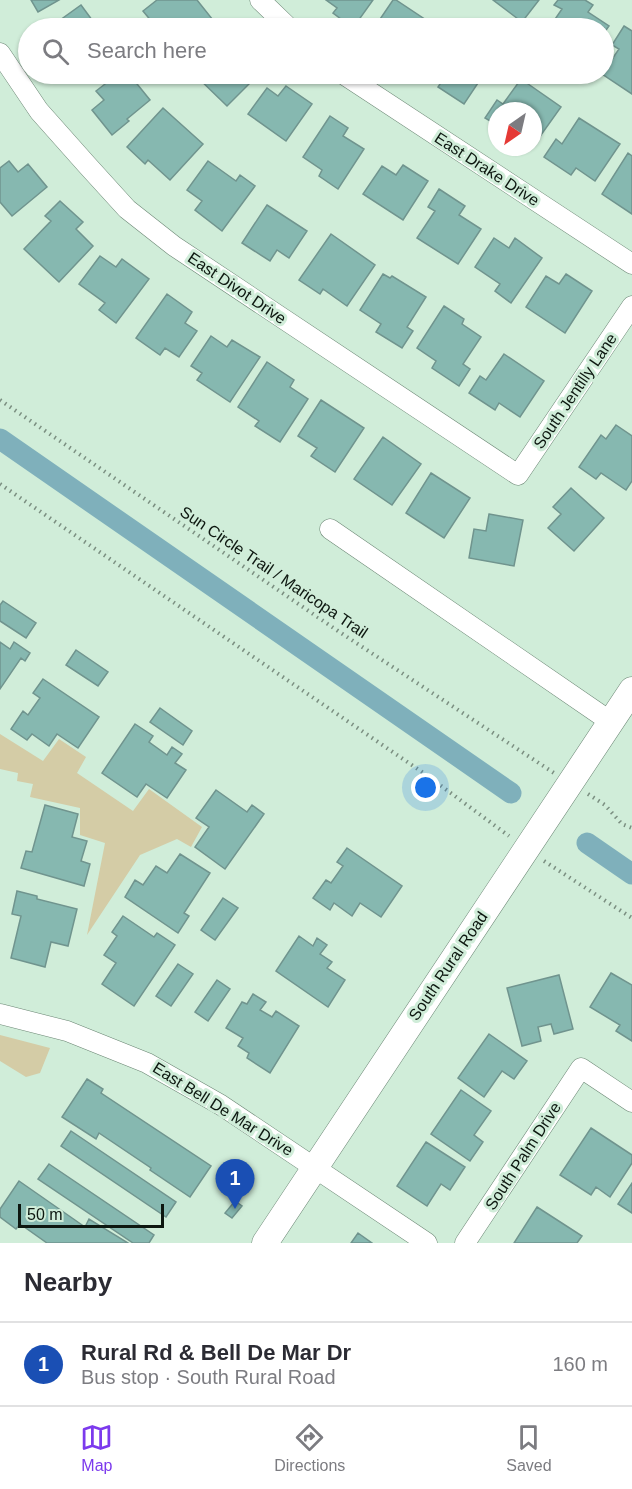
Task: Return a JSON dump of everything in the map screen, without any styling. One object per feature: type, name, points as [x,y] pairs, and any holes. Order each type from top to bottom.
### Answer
[{"type":"main road","name":"South Rural Road","points":[[265,1243],[632,690]]},
{"type":"street","points":[[260,0],[279,18]]},
{"type":"street","name":"East Divot Drive","points":[[0,53],[18,80]]},
{"type":"street","name":"East Divot Drive","points":[[21,84],[39,111],[127,209],[174,246],[518,475]]},
{"type":"street","name":"East Drake Drive","points":[[358,84],[632,264]]},
{"type":"street","name":"South Jentilly Lane","points":[[518,475],[632,306]]},
{"type":"street","points":[[330,529],[611,722]]},
{"type":"street","name":"East Bell De Mar Drive","points":[[0,1014],[67,1030],[147,1063],[221,1105],[427,1243]]},
{"type":"street","name":"South Palm Drive","points":[[465,1243],[581,1068],[632,1102]]},
{"type":"path","name":"Sun Circle Trail / Maricopa Trail","points":[[0,400],[338,631],[537,761]]},
{"type":"path","points":[[0,484],[425,774],[527,850],[632,918]]},
{"type":"path","points":[[605,805],[622,824],[632,828]]},
{"type":"shaded area","points":[[0,734],[43,761],[59,739],[86,757],[77,773],[133,811],[149,789],[202,827],[191,847],[177,839],[140,855],[87,935],[105,843],[80,835],[80,808],[30,797],[33,784],[17,781],[18,773],[0,769]]},
{"type":"shaded area","points":[[0,1035],[50,1048],[40,1073],[26,1077],[0,1061]]},
{"type":"building","points":[[31,0],[59,0],[38,12]]},
{"type":"building","points":[[157,0],[197,0],[211,18],[149,18],[143,11]]},
{"type":"building","points":[[326,0],[373,0],[360,18],[340,18],[333,13],[337,8]]},
{"type":"building","points":[[393,0],[396,0],[423,18],[381,18]]},
{"type":"building","points":[[493,0],[539,0],[525,18],[517,18]]},
{"type":"building","points":[[558,0],[585,0],[593,5],[588,12],[597,18],[556,18],[562,9],[554,5]]},
{"type":"building","points":[[81,5],[91,18],[63,18]]},
{"type":"building","points":[[624,26],[632,31],[632,94],[614,82],[614,56],[619,49],[614,46],[614,42]]},
{"type":"building","points":[[105,84],[137,84],[150,100],[112,135],[92,110],[104,100],[96,91]]},
{"type":"building","points":[[204,84],[249,84],[227,106]]},
{"type":"building","points":[[440,84],[477,84],[464,104],[438,87]]},
{"type":"building","points":[[517,84],[528,84],[561,107],[542,134],[542,102],[504,102]]},
{"type":"building","points":[[286,86],[312,104],[286,141],[248,114],[267,88],[278,96]]},
{"type":"building","points":[[163,108],[203,144],[170,180],[148,160],[145,164],[127,147]]},
{"type":"building","points":[[330,116],[348,128],[343,136],[364,149],[338,189],[319,176],[322,170],[303,157]]},
{"type":"building","points":[[579,118],[620,144],[595,181],[576,168],[571,175],[544,157],[556,139],[562,144]]},
{"type":"building","points":[[628,153],[632,156],[632,214],[602,194]]},
{"type":"building","points":[[9,161],[18,172],[28,164],[47,187],[12,216],[0,202],[0,168]]},
{"type":"building","points":[[208,161],[236,181],[240,175],[255,186],[222,231],[195,210],[202,201],[187,190]]},
{"type":"building","points":[[403,165],[428,181],[403,220],[363,194],[382,166],[396,175]]},
{"type":"building","points":[[439,189],[465,206],[459,215],[481,229],[458,264],[417,238],[435,211],[428,207]]},
{"type":"building","points":[[60,201],[83,222],[76,229],[93,246],[59,282],[24,249],[51,221],[45,216]]},
{"type":"building","points":[[267,205],[307,231],[289,258],[277,250],[270,261],[242,243]]},
{"type":"building","points":[[331,234],[375,265],[347,306],[323,289],[320,294],[299,280]]},
{"type":"building","points":[[494,238],[509,248],[515,238],[542,258],[511,303],[495,291],[500,284],[475,267]]},
{"type":"building","points":[[100,256],[116,267],[122,259],[149,279],[116,323],[99,310],[105,303],[79,284]]},
{"type":"building","points":[[383,274],[390,278],[392,276],[426,297],[407,327],[413,331],[402,348],[376,332],[381,324],[360,310]]},
{"type":"building","points":[[566,274],[592,291],[565,333],[526,307],[546,276],[559,284]]},
{"type":"building","points":[[167,294],[192,312],[185,323],[197,331],[179,357],[165,348],[160,355],[136,338]]},
{"type":"building","points":[[444,306],[464,319],[462,324],[481,337],[463,364],[470,369],[459,386],[432,368],[436,361],[417,348]]},
{"type":"building","points":[[211,336],[227,347],[232,340],[260,357],[230,402],[197,380],[202,373],[191,366]]},
{"type":"building","points":[[504,354],[544,381],[520,417],[499,403],[495,410],[469,393],[480,376],[486,380]]},
{"type":"building","points":[[267,362],[294,380],[290,387],[308,399],[280,442],[255,426],[259,421],[238,407]]},
{"type":"building","points":[[321,400],[364,428],[335,472],[311,456],[317,448],[298,436]]},
{"type":"building","points":[[616,425],[632,436],[632,481],[626,490],[601,473],[596,479],[579,467],[601,435],[606,439]]},
{"type":"building","points":[[383,437],[421,464],[392,505],[354,479]]},
{"type":"building","points":[[431,473],[470,498],[444,538],[406,513]]},
{"type":"building","points":[[571,488],[604,518],[574,551],[548,528],[561,514],[553,507]]},
{"type":"building","points":[[489,514],[523,520],[514,566],[469,558],[474,529],[486,531]]},
{"type":"building","points":[[3,601],[36,623],[26,638],[0,621],[0,605]]},
{"type":"building","points":[[0,642],[10,649],[14,642],[30,653],[25,661],[21,658],[0,689]]},
{"type":"building","points":[[76,650],[108,672],[98,686],[66,665]]},
{"type":"building","points":[[43,679],[99,717],[78,748],[57,734],[49,746],[32,734],[27,740],[11,729],[23,711],[28,715],[40,698],[33,693]]},
{"type":"building","points":[[160,708],[192,731],[183,745],[150,722]]},
{"type":"building","points":[[135,724],[153,736],[149,742],[167,755],[172,747],[182,754],[175,763],[186,770],[167,798],[146,784],[137,797],[102,773]]},
{"type":"building","points":[[216,790],[247,812],[252,805],[264,814],[225,869],[195,847],[209,827],[196,818]]},
{"type":"building","points":[[45,805],[78,814],[72,837],[87,841],[81,861],[90,864],[84,886],[21,868],[26,851],[32,852]]},
{"type":"building","points":[[347,848],[402,886],[381,917],[360,903],[352,916],[334,903],[330,910],[313,898],[326,880],[331,883],[343,866],[337,862]]},
{"type":"building","points":[[180,854],[210,873],[184,913],[189,916],[178,933],[125,897],[135,880],[143,885],[156,866],[167,873]]},
{"type":"building","points":[[17,891],[37,896],[37,899],[77,909],[68,946],[51,942],[45,967],[11,958],[21,916],[12,914]]},
{"type":"building","points":[[223,898],[238,908],[215,940],[201,930]]},
{"type":"building","points":[[123,916],[154,937],[157,933],[175,945],[134,1006],[102,984],[116,963],[104,955],[117,936],[112,932]]},
{"type":"building","points":[[299,936],[313,946],[317,938],[327,945],[320,954],[332,962],[327,968],[345,980],[328,1007],[276,971]]},
{"type":"building","points":[[178,964],[193,974],[171,1006],[156,996]]},
{"type":"building","points":[[611,973],[632,985],[632,1041],[616,1031],[620,1025],[590,1007]]},
{"type":"building","points":[[559,975],[573,1029],[554,1034],[551,1024],[538,1027],[541,1041],[522,1046],[507,988]]},
{"type":"building","points":[[217,980],[230,989],[208,1021],[195,1012]]},
{"type":"building","points":[[253,994],[266,1002],[260,1010],[272,1017],[276,1011],[299,1026],[270,1073],[247,1058],[249,1053],[238,1046],[243,1038],[226,1028],[242,1002],[247,1004]]},
{"type":"building","points":[[489,1034],[527,1061],[514,1079],[502,1071],[484,1097],[458,1078]]},
{"type":"building","points":[[87,1079],[103,1089],[101,1093],[211,1166],[190,1197],[99,1133],[96,1139],[62,1117]]},
{"type":"building","points":[[461,1090],[491,1111],[474,1135],[483,1142],[470,1161],[431,1134]]},
{"type":"building","points":[[591,1128],[632,1155],[632,1163],[610,1197],[596,1187],[591,1195],[560,1175]]},
{"type":"building","points":[[71,1131],[176,1202],[166,1217],[61,1146]]},
{"type":"building","points":[[426,1142],[465,1167],[450,1190],[441,1184],[427,1206],[397,1186]]},
{"type":"building","points":[[49,1164],[154,1235],[149,1243],[133,1243],[38,1179]]},
{"type":"building","points":[[19,1181],[85,1227],[89,1219],[128,1243],[47,1243],[20,1224],[16,1229],[0,1217],[0,1209]]},
{"type":"building","points":[[632,1183],[632,1213],[618,1204]]},
{"type":"building","points":[[235,1201],[242,1206],[232,1218],[225,1213]]},
{"type":"building","points":[[537,1207],[582,1236],[577,1243],[514,1243]]},
{"type":"building","points":[[358,1233],[372,1243],[351,1243]]},
{"type":"waterway","points":[[0,439],[511,793]]},
{"type":"waterway","points":[[587,843],[632,874]]},
{"type":"place","name":"Rural Rd & Bell De Mar Dr","points":[[235,1209]]}]
